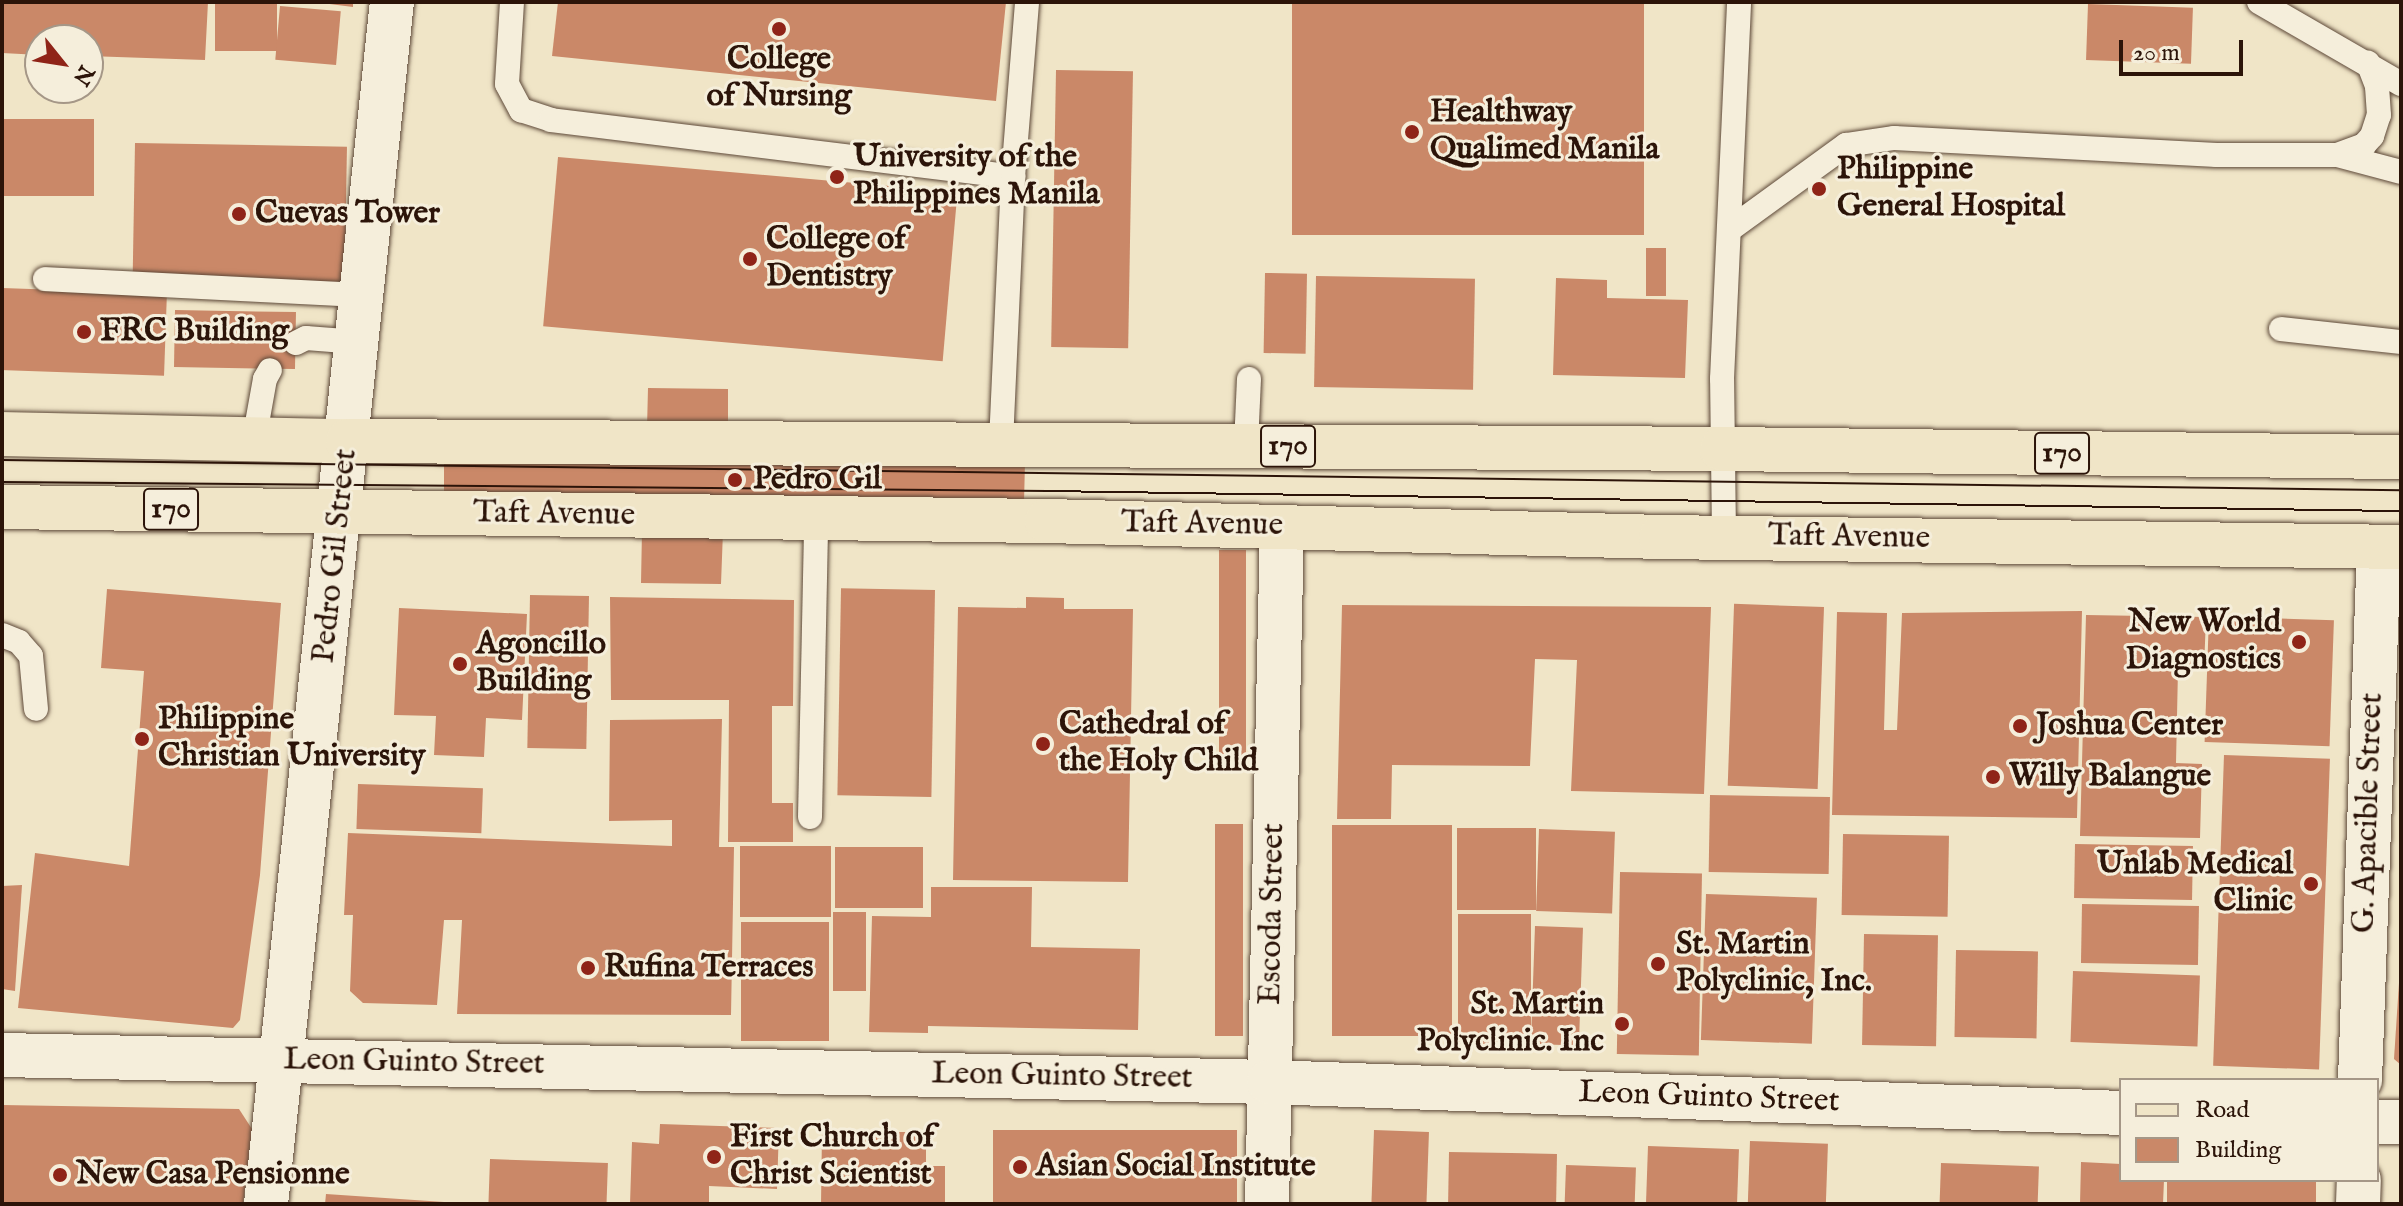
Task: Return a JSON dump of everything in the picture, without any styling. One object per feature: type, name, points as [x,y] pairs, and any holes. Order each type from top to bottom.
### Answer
[{"type":"main road","name":"170","points":[[2,434],[348,441],[1001,443],[2401,457]]},
{"type":"main road","name":"Taft Avenue","points":[[2,507],[2390,547]]},
{"type":"street","name":"Pedro Gil Street","points":[[266,1204],[341,512],[392,2]]},
{"type":"street","name":"Escoda Street","points":[[1267,1204],[1282,527]]},
{"type":"street","name":"G. Apacible Street","points":[[2360,1078],[2390,547]]},
{"type":"street","name":"Leon Guinto Street","points":[[2,1055],[1269,1082],[2119,1113]]},
{"type":"street","points":[[2379,1122],[2401,1122]]},
{"type":"street","points":[[2358,1204],[2359,1182]]},
{"type":"lane","points":[[512,2],[507,84],[521,110],[551,120],[1013,177]]},
{"type":"lane","points":[[1001,443],[1013,177],[1027,2]]},
{"type":"lane","points":[[1724,536],[1722,449],[1739,2]]},
{"type":"lane","points":[[2259,2],[2401,84]]},
{"type":"lane","points":[[2337,155],[2364,145],[2372,136],[2379,115],[2377,86],[2368,63]]},
{"type":"lane","points":[[1729,230],[1846,145],[1894,138],[2217,155],[2337,155],[2401,172]]},
{"type":"lane","points":[[45,279],[363,295]]},
{"type":"lane","points":[[2281,329],[2401,342]]},
{"type":"lane","points":[[296,343],[306,338],[358,342]]},
{"type":"lane","points":[[254,440],[265,379],[270,370]]},
{"type":"lane","points":[[1246,445],[1249,379]]},
{"type":"lane","points":[[810,817],[816,519]]},
{"type":"lane","points":[[2,635],[19,642],[31,656],[36,709]]},
{"type":"building","points":[[2,2],[208,2],[205,60],[104,57],[104,24],[24,24],[24,54],[2,53]]},
{"type":"building","points":[[215,2],[277,2],[277,51],[215,51]]},
{"type":"building","points":[[314,2],[353,2],[353,7]]},
{"type":"building","name":"College of Nursing","points":[[558,2],[1006,2],[996,101],[552,56]]},
{"type":"building","name":"Healthway Qualimed Manila","points":[[1292,2],[1644,2],[1644,235],[1292,235]]},
{"type":"building","points":[[2088,4],[2193,8],[2191,64],[2086,60]]},
{"type":"building","points":[[280,6],[341,11],[336,65],[275,60]]},
{"type":"building","points":[[1056,70],[1133,71],[1128,348],[1051,347]]},
{"type":"building","points":[[2,119],[94,119],[94,196],[2,196]]},
{"type":"building","name":"Cuevas Tower","points":[[135,143],[347,147],[345,283],[133,279]]},
{"type":"building","name":"College of Dentistry","points":[[558,157],[957,192],[943,361],[543,326]]},
{"type":"building","points":[[1646,248],[1666,248],[1666,296],[1646,296]]},
{"type":"building","points":[[1265,273],[1307,274],[1306,354],[1264,353]]},
{"type":"building","points":[[1316,276],[1475,279],[1473,390],[1314,387]]},
{"type":"building","points":[[1556,278],[1607,280],[1607,298],[1688,300],[1685,378],[1553,375]]},
{"type":"building","name":"FRC Building","points":[[2,288],[167,294],[164,376],[2,370]]},
{"type":"building","points":[[175,310],[296,312],[295,369],[174,367]]},
{"type":"building","name":"Pedro Gil","points":[[648,388],[728,389],[728,429],[1025,463],[1024,502],[723,531],[721,584],[641,583],[642,530],[444,497],[444,457],[647,428]]},
{"type":"building","points":[[1219,550],[1246,550],[1246,758],[1219,758]]},
{"type":"building","points":[[841,588],[935,590],[931,797],[837,795]]},
{"type":"building","name":"Philippine Christian University","points":[[107,589],[281,603],[260,875],[240,1020],[233,1028],[18,1008],[35,853],[129,866],[144,671],[101,668]]},
{"type":"building","points":[[530,595],[589,596],[586,749],[527,748]]},
{"type":"building","points":[[610,597],[794,600],[793,706],[772,706],[772,803],[793,803],[793,842],[728,842],[729,700],[611,700]]},
{"type":"building","name":"Cathedral of the Holy Child","points":[[1026,597],[1064,598],[1064,609],[1133,609],[1128,882],[953,880],[958,607],[1026,608]]},
{"type":"building","points":[[1734,604],[1824,607],[1818,789],[1728,786]]},
{"type":"building","points":[[1342,605],[1711,607],[1704,794],[1571,791],[1577,660],[1535,659],[1530,766],[1392,765],[1391,819],[1337,819]]},
{"type":"building","name":"Agoncillo Building","points":[[399,608],[527,614],[522,720],[486,718],[484,757],[434,755],[436,716],[394,715]]},
{"type":"building","points":[[2082,611],[2077,818],[1832,815],[1837,612],[1887,613],[1884,730],[1897,730],[1902,613]]},
{"type":"building","points":[[2086,615],[2206,617],[2204,669],[2178,669],[2176,763],[2202,764],[2200,838],[2080,836]]},
{"type":"building","points":[[2209,616],[2334,620],[2330,746],[2205,742]]},
{"type":"building","points":[[722,719],[719,847],[734,847],[731,1015],[457,1014],[462,920],[444,920],[437,1005],[363,1003],[350,991],[353,915],[344,915],[348,833],[672,846],[672,820],[609,821],[610,720]]},
{"type":"building","points":[[2224,755],[2330,759],[2319,1070],[2213,1066]]},
{"type":"building","points":[[358,784],[483,788],[481,833],[356,829]]},
{"type":"building","points":[[1710,795],[1830,797],[1829,874],[1709,872]]},
{"type":"building","points":[[1215,824],[1243,824],[1243,1036],[1215,1036]]},
{"type":"building","points":[[1332,825],[1452,825],[1452,1036],[1332,1036]]},
{"type":"building","points":[[1457,828],[1536,828],[1536,910],[1457,910]]},
{"type":"building","points":[[1539,829],[1615,832],[1612,914],[1536,911]]},
{"type":"building","points":[[1843,834],[1949,836],[1948,917],[1842,915]]},
{"type":"building","points":[[2075,844],[2193,846],[2192,900],[2074,898]]},
{"type":"building","points":[[740,846],[831,846],[831,917],[740,917]]},
{"type":"building","points":[[835,847],[923,847],[923,908],[835,908]]},
{"type":"building","name":"St. Martin Polyclinic, Inc.","points":[[1620,872],[1702,873],[1699,1055],[1617,1054]]},
{"type":"building","points":[[22,885],[15,991],[2,989],[2,886]]},
{"type":"building","points":[[931,887],[1032,887],[1031,947],[1140,949],[1138,1030],[928,1026],[928,1033],[869,1032],[872,916],[931,917]]},
{"type":"building","points":[[1706,894],[1817,898],[1812,1044],[1701,1040]]},
{"type":"building","points":[[2082,904],[2199,906],[2198,965],[2081,963]]},
{"type":"building","points":[[833,912],[866,912],[866,991],[833,991]]},
{"type":"building","points":[[1458,914],[1531,914],[1531,1044],[1458,1044]]},
{"type":"building","points":[[741,922],[829,922],[829,1041],[741,1041]]},
{"type":"building","points":[[1535,926],[1583,928],[1579,1046],[1531,1044]]},
{"type":"building","points":[[1864,934],[1938,935],[1936,1046],[1862,1045]]},
{"type":"building","points":[[1956,950],[2038,951],[2036,1038],[1954,1037]]},
{"type":"building","points":[[2073,971],[2200,975],[2197,1046],[2071,1042]]},
{"type":"building","points":[[2401,983],[2401,1065],[2394,1059]]},
{"type":"building","points":[[2,1105],[239,1109],[252,1129],[243,1204],[2,1204]]},
{"type":"building","points":[[660,1124],[779,1128],[777,1189],[709,1186],[709,1204],[630,1204],[632,1142],[659,1144]]},
{"type":"building","points":[[993,1130],[1237,1130],[1237,1204],[993,1204]]},
{"type":"building","points":[[1374,1130],[1429,1132],[1426,1204],[1371,1204]]},
{"type":"building","points":[[822,1132],[926,1132],[926,1166],[945,1166],[945,1204],[821,1204]]},
{"type":"building","points":[[1750,1141],[1828,1144],[1826,1204],[1748,1204]]},
{"type":"building","points":[[1648,1146],[1739,1149],[1737,1204],[1646,1204]]},
{"type":"building","points":[[1449,1152],[1557,1154],[1556,1204],[1448,1204]]},
{"type":"building","points":[[490,1159],[608,1163],[607,1204],[488,1204]]},
{"type":"building","points":[[2081,1162],[2119,1164],[2119,1182],[2164,1182],[2163,1204],[2080,1204]]},
{"type":"building","points":[[1941,1163],[2039,1166],[2038,1204],[1940,1204]]},
{"type":"building","points":[[1566,1165],[1636,1167],[1635,1204],[1565,1204]]},
{"type":"building","points":[[2167,1182],[2316,1182],[2316,1204],[2167,1204]]},
{"type":"building","points":[[326,1194],[444,1202],[444,1204],[325,1204]]},
{"type":"tram line","points":[[2,460],[2401,490]]},
{"type":"tram line","points":[[2,482],[1047,491],[2401,511]]},
{"type":"place","name":"College of Nursing","points":[[779,29]]},
{"type":"place","name":"Healthway Qualimed Manila","points":[[1412,132]]},
{"type":"place","name":"University of the Philippines Manila","points":[[837,177]]},
{"type":"place","name":"Philippine General Hospital","points":[[1819,189]]},
{"type":"place","name":"Cuevas Tower","points":[[239,214]]},
{"type":"place","name":"College of Dentistry","points":[[750,259]]},
{"type":"place","name":"FRC Building","points":[[84,332]]},
{"type":"place","name":"Pedro Gil","points":[[735,480]]},
{"type":"place","name":"New World Diagnostics","points":[[2299,642]]},
{"type":"place","name":"Agoncillo Building","points":[[460,664]]},
{"type":"place","name":"Joshua Center","points":[[2020,726]]},
{"type":"place","name":"Philippine Christian University","points":[[142,739]]},
{"type":"place","name":"Cathedral of the Holy Child","points":[[1043,744]]},
{"type":"place","name":"Willy Balangue","points":[[1993,777]]},
{"type":"place","name":"Unlab Medical Clinic","points":[[2311,884]]},
{"type":"place","name":"St. Martin Polyclinic, Inc.","points":[[1658,964]]},
{"type":"place","name":"Rufina Terraces","points":[[588,968]]},
{"type":"place","name":"St. Martin Polyclinic. Inc","points":[[1622,1024]]},
{"type":"place","name":"First Church of Christ Scientist","points":[[714,1157]]},
{"type":"place","name":"Asian Social Institute","points":[[1020,1167]]},
{"type":"place","name":"New Casa Pensionne","points":[[60,1175]]}]
